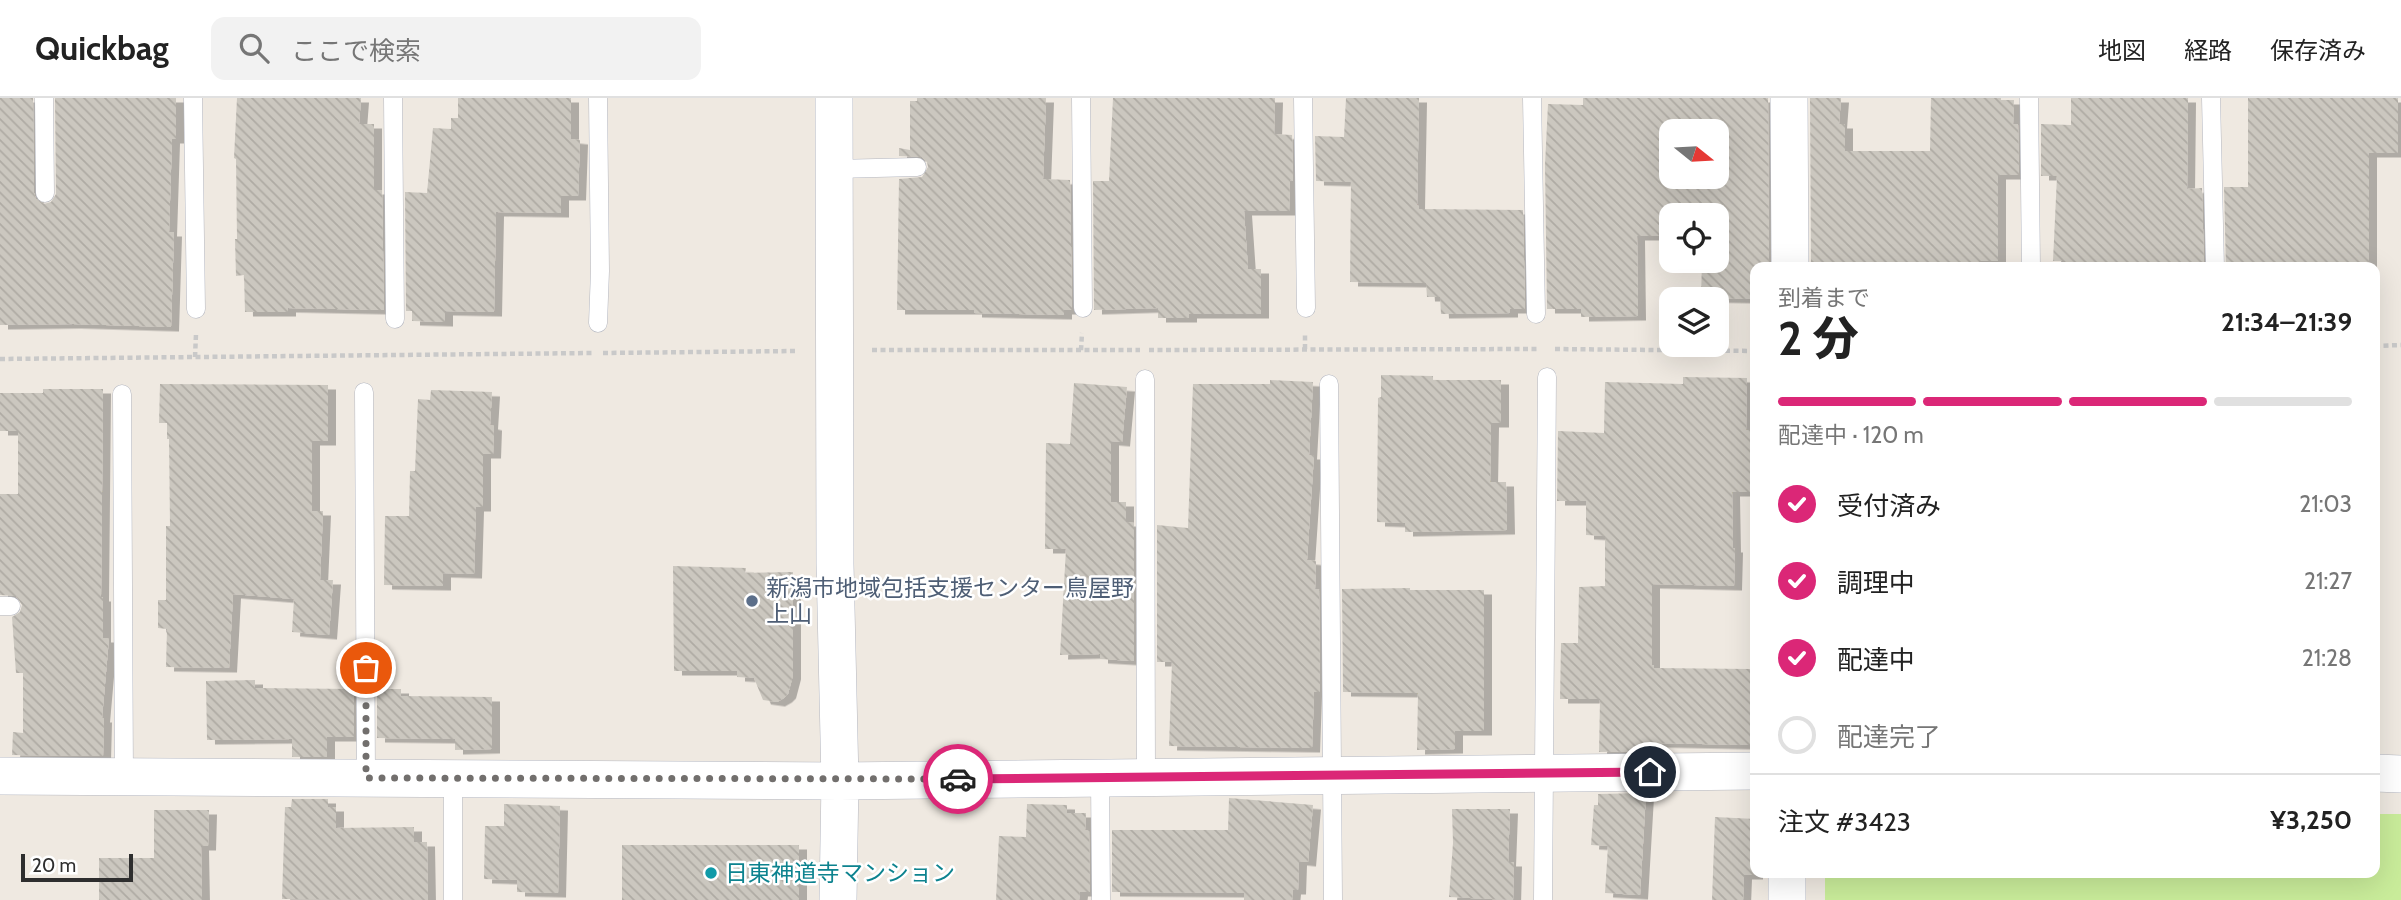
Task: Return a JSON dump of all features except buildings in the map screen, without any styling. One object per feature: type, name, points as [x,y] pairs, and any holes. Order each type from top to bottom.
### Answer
[{"type":"street","points":[[834,98],[835,564],[840,781],[838,900]]},
{"type":"street","points":[[1789,98],[1790,262]]},
{"type":"street","points":[[0,776],[840,781],[1750,771]]},
{"type":"street","points":[[2380,774],[2401,774]]},
{"type":"street","points":[[1787,878],[1787,900]]},
{"type":"lane","points":[[44,98],[45,193]]},
{"type":"lane","points":[[193,98],[196,309]]},
{"type":"lane","points":[[393,98],[396,319]]},
{"type":"lane","points":[[598,98],[598,323]]},
{"type":"lane","points":[[1081,98],[1083,308]]},
{"type":"lane","points":[[1303,98],[1306,308]]},
{"type":"lane","points":[[1532,98],[1536,314]]},
{"type":"lane","points":[[2029,98],[2031,262]]},
{"type":"lane","points":[[2211,98],[2215,262]]},
{"type":"lane","points":[[835,169],[917,167]]},
{"type":"lane","points":[[1544,900],[1547,377]]},
{"type":"lane","points":[[1145,379],[1146,778]]},
{"type":"lane","points":[[1329,384],[1333,900]]},
{"type":"lane","points":[[364,392],[366,778]]},
{"type":"lane","points":[[122,394],[124,777]]},
{"type":"lane","points":[[1100,778],[1101,900]]},
{"type":"lane","points":[[453,779],[453,900]]},
{"type":"path","points":[[2380,346],[2401,345]]},
{"type":"path","points":[[0,359],[836,350],[1750,351]]},
{"type":"green space","points":[[2380,814],[2401,814],[2401,900],[1825,900],[1825,878],[2380,878]]},
{"type":"way so far","points":[[366,668],[366,778],[840,781],[958,779]]},
{"type":"place","name":"新潟市地域包括支援センター鳥屋野 上山","points":[[752,601]]},
{"type":"place","name":"日東神道寺マンション","points":[[711,873]]},
{"type":"route","points":[[958,779],[1650,772]]}]
